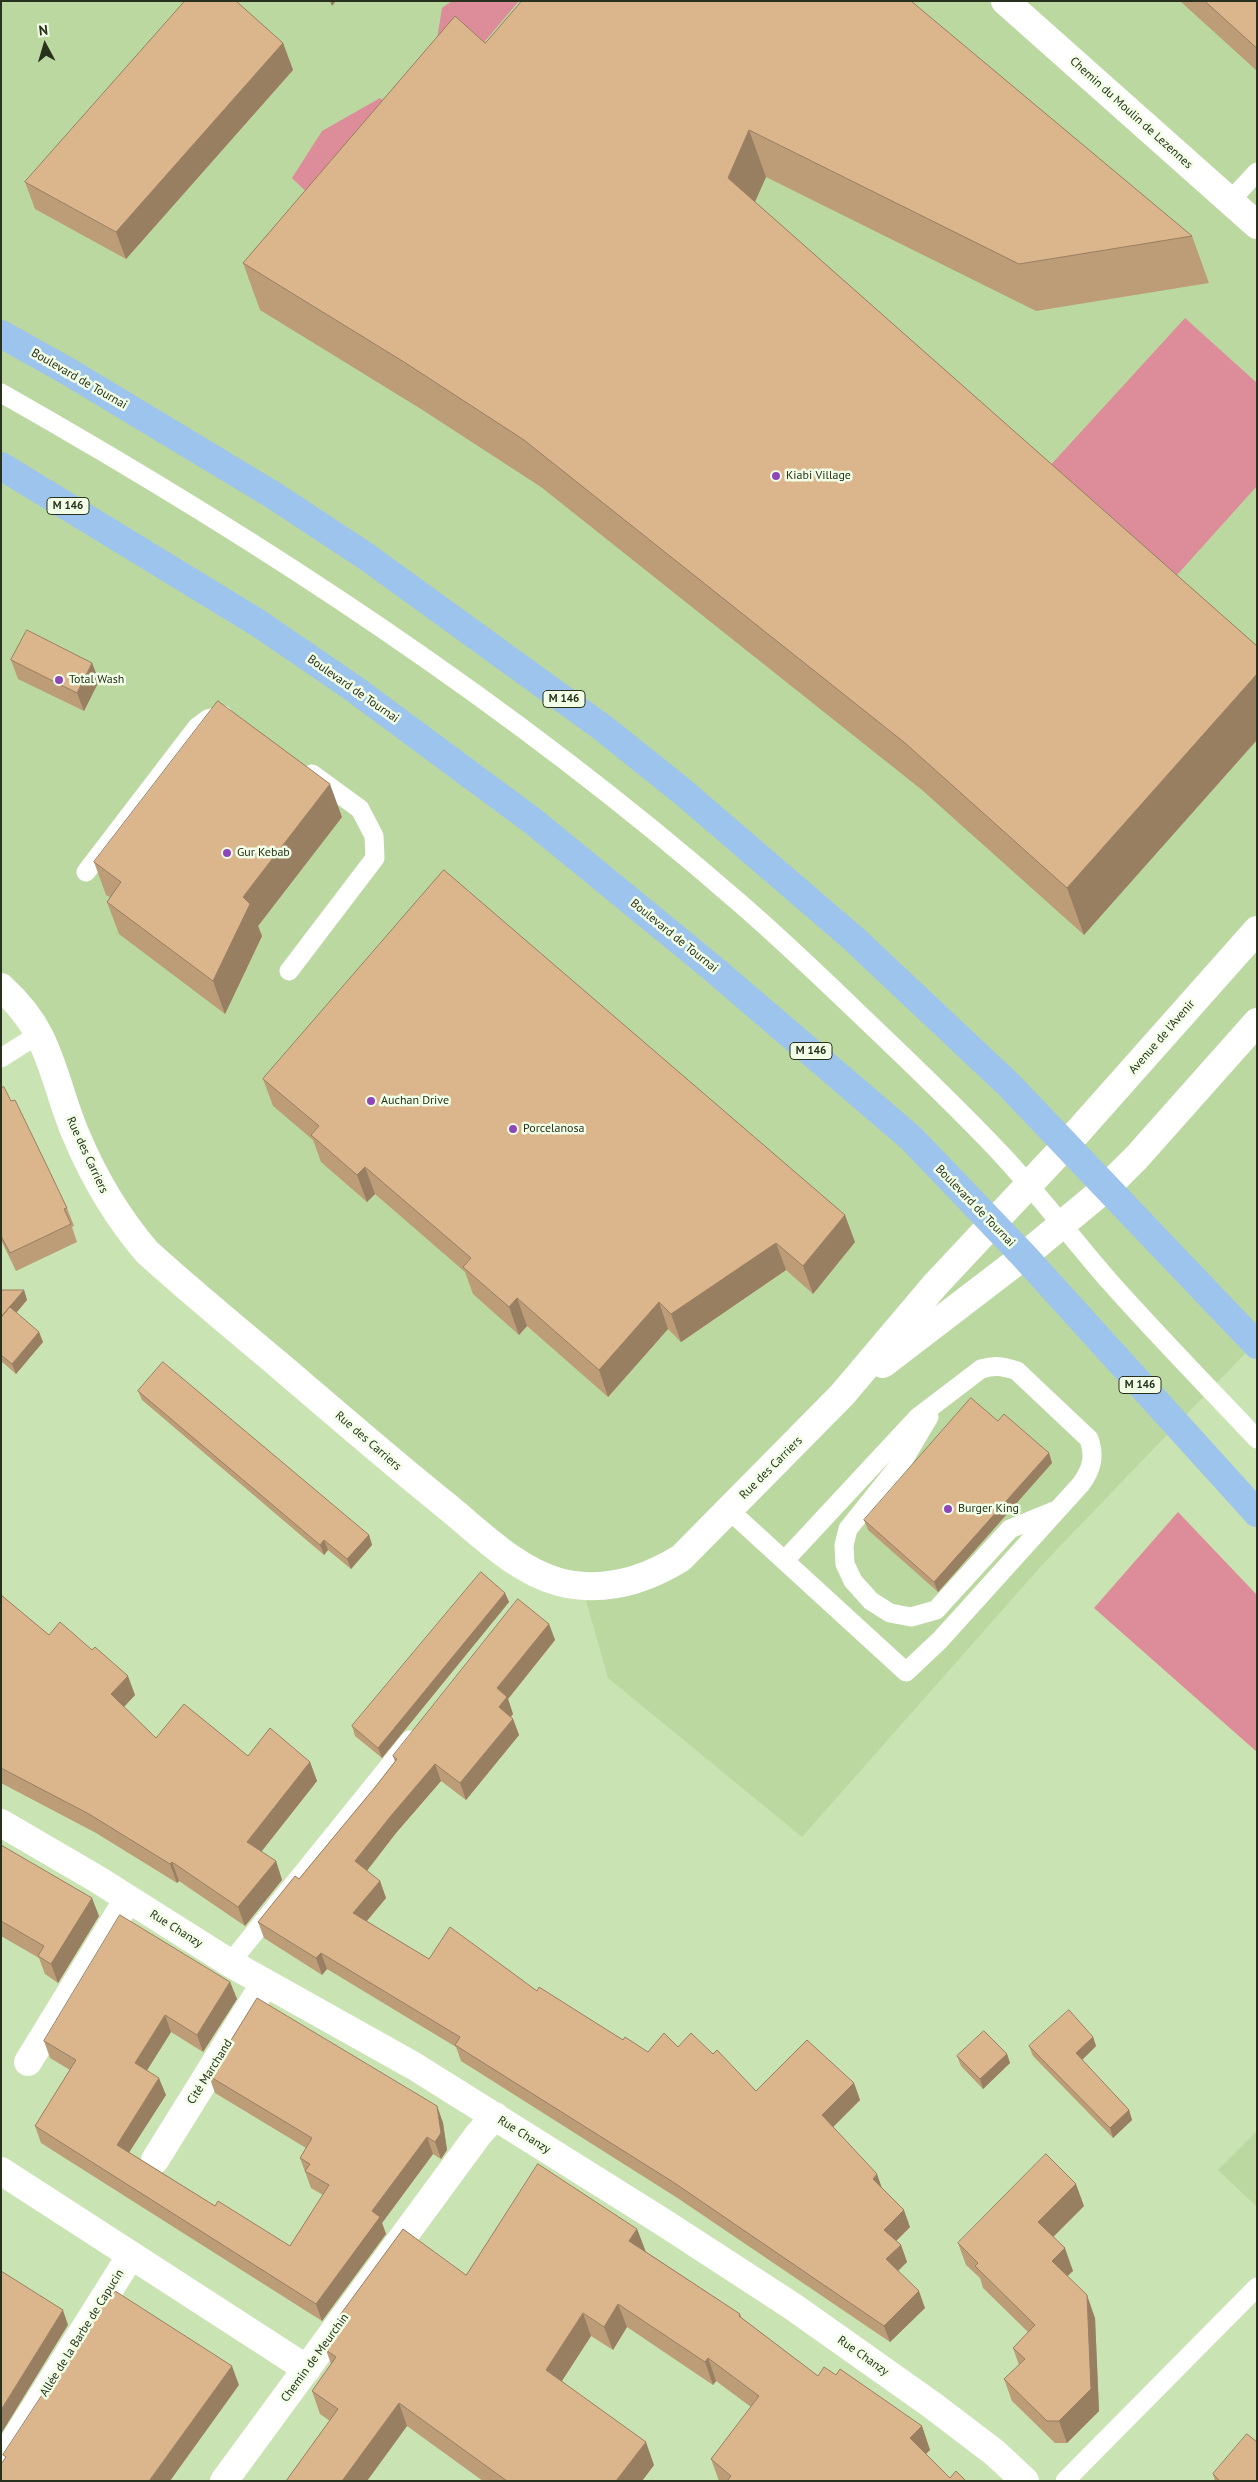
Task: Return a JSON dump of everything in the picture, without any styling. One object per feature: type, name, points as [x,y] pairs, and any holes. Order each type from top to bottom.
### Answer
[{"type":"main road","name":"Boulevard de Tournai","points":[[1,334],[70,372],[273,495],[367,557],[603,728],[683,792],[854,939],[1008,1084],[1257,1345]]},
{"type":"main road","name":"Boulevard de Tournai","points":[[1,466],[258,623],[353,688],[534,822],[746,995],[911,1138],[1024,1256],[1257,1513]]},
{"type":"street","name":"Chemin du Moulin de Lezennes","points":[[1005,1],[1257,225]]},
{"type":"street","name":"Avenue de l'Avenir","points":[[1067,1144],[1257,930]]},
{"type":"street","name":"Rue des Carriers","points":[[1,987],[24,1012],[39,1034],[63,1102],[89,1165],[116,1213],[147,1252],[405,1474],[519,1564],[558,1582],[582,1586],[610,1585],[636,1581],[662,1570],[681,1558],[842,1395],[935,1284],[1067,1144]]},
{"type":"street","points":[[1107,1187],[1137,1157],[1257,1022]]},
{"type":"street","name":"Rue des Carriers","points":[[842,1395],[1024,1256],[1107,1187]]},
{"type":"street","name":"Rue Chanzy","points":[[1,1823],[230,1963],[350,2028],[495,2116],[792,2306],[932,2405],[995,2453],[1025,2481]]},
{"type":"street","points":[[28,2062],[128,1899]]},
{"type":"street","name":"Cité Marchand","points":[[154,2160],[265,1983]]},
{"type":"street","name":"Chemin de Meurchin","points":[[224,2481],[478,2135],[495,2116]]},
{"type":"street","points":[[1,2171],[307,2369]]},
{"type":"street","name":"Allée de la Barbe de Capucin","points":[[1,2462],[131,2255]]},
{"type":"lane","points":[[1230,201],[1257,172]]},
{"type":"lane","points":[[1,393],[226,526],[429,661],[590,780],[663,838],[750,913],[912,1065],[1030,1185],[1061,1225],[1113,1285],[1257,1439]]},
{"type":"lane","points":[[86,872],[197,727],[208,718],[223,715],[239,720]]},
{"type":"lane","points":[[289,971],[374,858],[374,836],[360,809],[294,760]]},
{"type":"lane","points":[[1,1058],[39,1034]]},
{"type":"lane","points":[[729,1510],[906,1672],[940,1640],[1084,1480],[1091,1466],[1093,1451],[1089,1439],[1017,1371],[1003,1366],[981,1369],[918,1417],[785,1560]]},
{"type":"lane","points":[[937,1403],[904,1459],[848,1529],[844,1546],[845,1564],[853,1581],[872,1601],[890,1613],[911,1617],[936,1610],[1010,1529],[1058,1510]]},
{"type":"lane","points":[[230,1963],[421,1726]]},
{"type":"lane","points":[[1065,2481],[1257,2287]]},
{"type":"shaded area","points":[[1,1],[1257,1],[1257,1341],[1043,1564],[802,1837],[608,1678],[582,1586],[514,1565],[132,1234],[1,990]]},
{"type":"shaded area","points":[[452,1],[519,1],[464,66],[436,45],[442,8]]},
{"type":"shaded area","points":[[380,98],[410,121],[328,213],[292,178],[322,131]]},
{"type":"shaded area","points":[[1185,318],[1257,383],[1257,486],[1168,585],[1047,469]]},
{"type":"shaded area","points":[[1178,1512],[1257,1595],[1257,1752],[1094,1608]]},
{"type":"shaded area","points":[[1257,2131],[1257,2207],[1218,2170]]},
{"type":"building","points":[[185,1],[236,1],[283,43],[116,232],[25,182]]},
{"type":"building","name":"Kiabi Village","points":[[522,1],[911,1],[1192,236],[1019,264],[749,130],[728,178],[1257,646],[1257,674],[1067,888],[905,743],[524,440],[404,362],[243,263],[455,16],[485,43]]},
{"type":"building","points":[[1205,1],[1257,1],[1257,48]]},
{"type":"building","points":[[27,630],[92,663],[77,693],[11,660]]},
{"type":"building","name":"Gur Kebab","points":[[218,701],[330,784],[243,897],[250,904],[213,981],[107,902],[121,882],[94,862]]},
{"type":"building","name":"Porcelanosa","points":[[444,870],[845,1215],[803,1266],[776,1243],[671,1314],[659,1302],[599,1370],[517,1298],[509,1307],[463,1267],[471,1258],[365,1167],[357,1175],[311,1135],[319,1126],[263,1079]]},
{"type":"building","points":[[4,1087],[11,1101],[15,1100],[67,1208],[64,1209],[71,1224],[10,1253],[1,1236],[1,1088]]},
{"type":"building","points":[[1,1290],[24,1290],[1,1317]]},
{"type":"building","points":[[10,1307],[39,1332],[12,1364],[1,1355],[1,1318]]},
{"type":"building","points":[[163,1362],[369,1535],[347,1559],[324,1540],[320,1545],[138,1391]]},
{"type":"building","name":"Burger King","points":[[971,1398],[998,1421],[1004,1414],[1049,1453],[934,1582],[864,1520]]},
{"type":"building","points":[[481,1572],[505,1593],[378,1748],[352,1726]]},
{"type":"building","points":[[1,1595],[49,1635],[60,1622],[92,1650],[95,1647],[128,1676],[111,1694],[156,1738],[184,1704],[248,1756],[270,1728],[310,1762],[247,1842],[276,1861],[238,1907],[172,1862],[170,1864],[89,1814],[1,1768]]},
{"type":"building","points":[[518,1599],[549,1624],[497,1688],[507,1697],[499,1707],[513,1719],[460,1783],[435,1764],[390,1817],[355,1861],[380,1881],[353,1913],[429,1959],[450,1927],[537,1991],[539,1987],[623,2040],[625,2037],[648,2052],[664,2033],[678,2047],[691,2033],[713,2054],[717,2050],[756,2091],[807,2040],[854,2083],[822,2115],[877,2174],[873,2179],[904,2210],[884,2230],[901,2245],[886,2259],[919,2291],[884,2326],[673,2182],[455,2045],[460,2037],[321,1953],[316,1958],[258,1922],[295,1876],[299,1879],[376,1786],[397,1759],[393,1756]]},
{"type":"building","points":[[1,1845],[92,1898],[51,1964],[38,1956],[44,1946],[1,1921]]},
{"type":"building","points":[[120,1915],[230,1982],[197,2035],[165,2015],[135,2063],[159,2078],[117,2145],[215,2206],[218,2201],[290,2246],[329,2185],[305,2171],[310,2164],[300,2158],[312,2138],[209,2076],[257,1998],[437,2106],[441,2133],[435,2142],[427,2137],[372,2211],[380,2217],[316,2304],[35,2126],[76,2060],[44,2041]]},
{"type":"building","points":[[1069,2010],[1093,2037],[1076,2053],[1129,2110],[1110,2128],[1029,2046]]},
{"type":"building","points":[[984,2031],[1007,2054],[980,2079],[957,2056]]},
{"type":"building","points":[[1046,2154],[1076,2184],[1038,2222],[1065,2248],[1052,2261],[1087,2295],[1091,2389],[1059,2421],[1047,2421],[1004,2379],[1025,2359],[1013,2348],[1035,2325],[975,2266],[978,2263],[958,2243]]},
{"type":"building","points":[[538,2164],[637,2229],[629,2241],[740,2314],[739,2316],[818,2376],[824,2367],[836,2375],[840,2369],[922,2426],[910,2438],[950,2478],[956,2471],[966,2481],[727,2481],[731,2476],[711,2459],[759,2396],[708,2358],[705,2362],[618,2304],[604,2327],[583,2313],[546,2370],[646,2442],[616,2481],[507,2481],[399,2403],[342,2481],[286,2481],[338,2409],[312,2391],[336,2357],[326,2350],[347,2320],[340,2315],[403,2229],[466,2275]]},
{"type":"building","points":[[1,2271],[63,2310],[1,2410]]},
{"type":"building","points":[[112,2289],[232,2366],[149,2481],[1,2481],[1,2464],[6,2457],[3,2455]]},
{"type":"building","points":[[1247,2434],[1257,2442],[1257,2481],[1220,2481],[1213,2474]]},
{"type":"place","name":"Kiabi Village","points":[[776,476]]},
{"type":"place","name":"Total Wash","points":[[59,680]]},
{"type":"place","name":"Gur Kebab","points":[[227,853]]},
{"type":"place","name":"Auchan Drive","points":[[371,1101]]},
{"type":"place","name":"Porcelanosa","points":[[513,1129]]},
{"type":"place","name":"Burger King","points":[[948,1509]]}]
